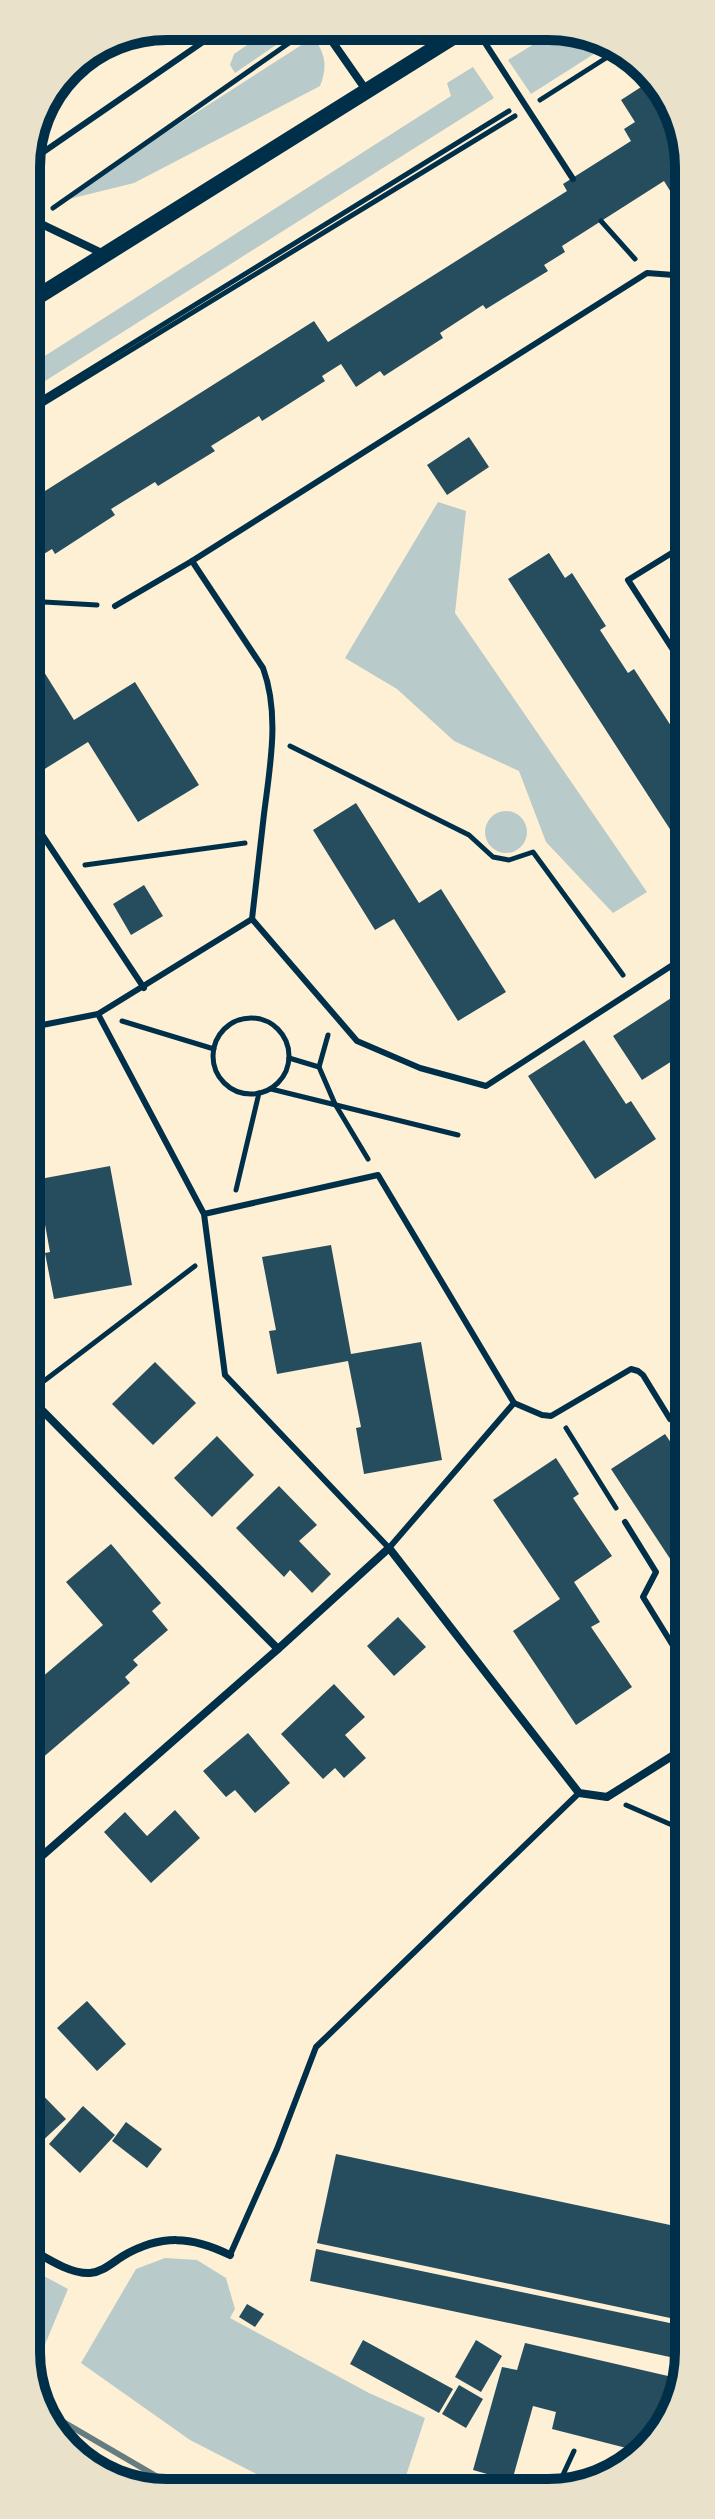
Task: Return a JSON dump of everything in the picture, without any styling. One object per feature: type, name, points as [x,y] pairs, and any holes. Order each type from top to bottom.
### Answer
[{"type":"main road","points":[[40,295],[448,40]]},
{"type":"street","points":[[331,40],[366,90]]},
{"type":"street","points":[[40,225],[105,254]]},
{"type":"street","points":[[40,1408],[278,1649]]},
{"type":"street","points":[[40,1858],[389,1548],[579,1793],[607,1797],[675,1754]]},
{"type":"street","points":[[40,2253],[77,2271],[91,2273],[106,2268],[125,2255],[172,2239],[192,2240],[230,2255]]},
{"type":"lane","points":[[41,154],[206,40]]},
{"type":"lane","points":[[483,40],[573,179]]},
{"type":"lane","points":[[115,606],[192,561],[647,273],[675,276]]},
{"type":"lane","points":[[675,551],[628,580],[675,653]]},
{"type":"lane","points":[[192,561],[263,668],[270,687],[272,737],[252,919],[357,1041],[420,1068],[486,1086],[675,963]]},
{"type":"lane","points":[[40,832],[144,988]]},
{"type":"lane","points":[[40,1025],[98,1014],[252,919]]},
{"type":"lane","points":[[98,1014],[204,1214],[225,1375],[389,1548],[514,1403]]},
{"type":"lane","points":[[204,1214],[378,1175],[514,1403],[551,1416],[631,1369],[643,1375],[670,1419]]},
{"type":"lane","points":[[625,1522],[656,1572],[643,1597],[675,1649]]},
{"type":"lane","points":[[230,2255],[277,2149],[316,2047],[579,1793]]},
{"type":"path","points":[[40,215],[293,40]]},
{"type":"path","points":[[40,403],[609,56]]},
{"type":"path","points":[[601,221],[647,273]]},
{"type":"path","points":[[40,599],[42,602],[115,606]]},
{"type":"path","points":[[272,737],[469,835],[493,857],[509,860],[533,852],[634,990]]},
{"type":"path","points":[[64,868],[261,841]]},
{"type":"path","points":[[98,1014],[214,1049]]},
{"type":"path","points":[[334,1015],[319,1067],[335,1104],[378,1175]]},
{"type":"path","points":[[262,1020],[282,1034],[288,1045],[289,1058],[287,1070],[271,1089],[247,1094],[225,1083],[214,1061],[214,1049],[227,1027],[237,1021],[262,1020]]},
{"type":"path","points":[[289,1058],[319,1067]]},
{"type":"path","points":[[271,1089],[458,1135]]},
{"type":"path","points":[[232,1207],[259,1093]]},
{"type":"path","points":[[40,1384],[209,1255]]},
{"type":"path","points":[[557,1413],[625,1522]]},
{"type":"path","points":[[607,1797],[675,1826]]},
{"type":"path","points":[[561,2478],[574,2451]]},
{"type":"shaded area","points":[[255,40],[283,40],[235,73],[230,65],[234,54]]},
{"type":"shaded area","points":[[309,40],[316,40],[324,61],[320,86],[134,183],[57,202]]},
{"type":"shaded area","points":[[540,40],[573,42],[599,51],[531,94],[508,60]]},
{"type":"shaded area","points":[[473,67],[494,98],[40,384],[40,359],[451,96],[447,83]]},
{"type":"shaded area","points":[[438,502],[466,511],[455,613],[647,892],[613,913],[546,842],[519,771],[454,741],[397,689],[345,658]]},
{"type":"shaded area","points":[[506,811],[521,817],[527,832],[521,847],[506,853],[491,847],[485,832],[491,817]]},
{"type":"shaded area","points":[[165,2258],[197,2260],[226,2278],[235,2309],[230,2318],[369,2393],[425,2418],[405,2479],[266,2479],[190,2440],[81,2363],[136,2269]]},
{"type":"shaded area","points":[[40,2274],[68,2289],[44,2347],[40,2345]]},
{"type":"building","points":[[645,85],[654,96],[671,134],[675,199],[664,181],[562,246],[565,252],[544,265],[548,271],[486,309],[483,305],[440,333],[443,338],[384,376],[380,371],[356,387],[341,364],[322,376],[325,381],[262,421],[259,416],[211,446],[215,451],[158,486],[155,482],[111,509],[115,515],[55,554],[52,549],[40,556],[40,494],[314,321],[328,342],[567,191],[563,184],[631,141],[624,129],[635,122],[621,100]]},
{"type":"building","points":[[469,437],[489,467],[447,495],[427,465]]},
{"type":"building","points":[[549,553],[565,578],[572,573],[606,626],[600,630],[628,673],[634,669],[673,729],[670,731],[675,739],[675,837],[508,579]]},
{"type":"building","points":[[40,665],[74,720],[135,682],[199,785],[138,822],[88,742],[40,772]]},
{"type":"building","points":[[356,803],[419,903],[441,889],[506,992],[458,1021],[394,919],[375,930],[313,830]]},
{"type":"building","points":[[144,885],[163,916],[131,935],[113,904]]},
{"type":"building","points":[[675,995],[675,1059],[642,1080],[613,1036]]},
{"type":"building","points":[[584,1040],[626,1104],[631,1101],[656,1139],[595,1179],[528,1076]]},
{"type":"building","points":[[110,1166],[132,1285],[54,1299],[45,1253],[50,1252],[40,1197],[40,1179]]},
{"type":"building","points":[[331,1245],[351,1354],[421,1342],[442,1460],[364,1474],[356,1428],[361,1427],[348,1361],[277,1374],[269,1331],[276,1330],[262,1257]]},
{"type":"building","points":[[155,1362],[196,1403],[153,1445],[112,1404]]},
{"type":"building","points":[[665,1434],[675,1446],[675,1566],[611,1469]]},
{"type":"building","points":[[217,1436],[254,1475],[212,1517],[174,1478]]},
{"type":"building","points":[[556,1458],[579,1494],[573,1498],[612,1556],[574,1582],[600,1622],[591,1627],[632,1687],[576,1725],[513,1631],[560,1599],[493,1500]]},
{"type":"building","points":[[279,1486],[317,1525],[299,1541],[331,1574],[312,1593],[290,1570],[284,1577],[236,1528]]},
{"type":"building","points":[[111,1544],[161,1603],[152,1611],[168,1630],[133,1660],[138,1665],[125,1677],[130,1683],[40,1760],[40,1679],[103,1625],[66,1582]]},
{"type":"building","points":[[398,1617],[426,1647],[394,1676],[367,1646]]},
{"type":"building","points":[[334,1684],[365,1717],[345,1735],[366,1758],[344,1778],[335,1768],[323,1779],[281,1734]]},
{"type":"building","points":[[248,1733],[290,1783],[255,1813],[235,1790],[226,1797],[203,1771]]},
{"type":"building","points":[[175,1810],[200,1838],[151,1883],[104,1832],[125,1812],[147,1836]]},
{"type":"building","points":[[87,2001],[126,2044],[97,2071],[57,2028]]},
{"type":"building","points":[[40,2092],[66,2119],[40,2143]]},
{"type":"building","points":[[83,2106],[115,2135],[80,2173],[49,2144]]},
{"type":"building","points":[[126,2122],[162,2149],[147,2168],[112,2141]]},
{"type":"building","points":[[336,2154],[675,2226],[675,2319],[317,2243]]},
{"type":"building","points":[[316,2249],[675,2324],[675,2358],[310,2281]]},
{"type":"building","points":[[247,2304],[264,2314],[255,2327],[239,2317]]},
{"type":"building","points":[[363,2340],[453,2389],[439,2413],[350,2364]]},
{"type":"building","points":[[476,2340],[502,2356],[481,2392],[455,2377]]},
{"type":"building","points":[[525,2343],[672,2377],[654,2423],[630,2449],[552,2429],[556,2412],[533,2406],[513,2479],[505,2479],[473,2470],[502,2367],[517,2370]]},
{"type":"building","points":[[459,2385],[483,2399],[466,2428],[442,2414]]},
{"type":"railway","points":[[59,2419],[160,2478]]}]
